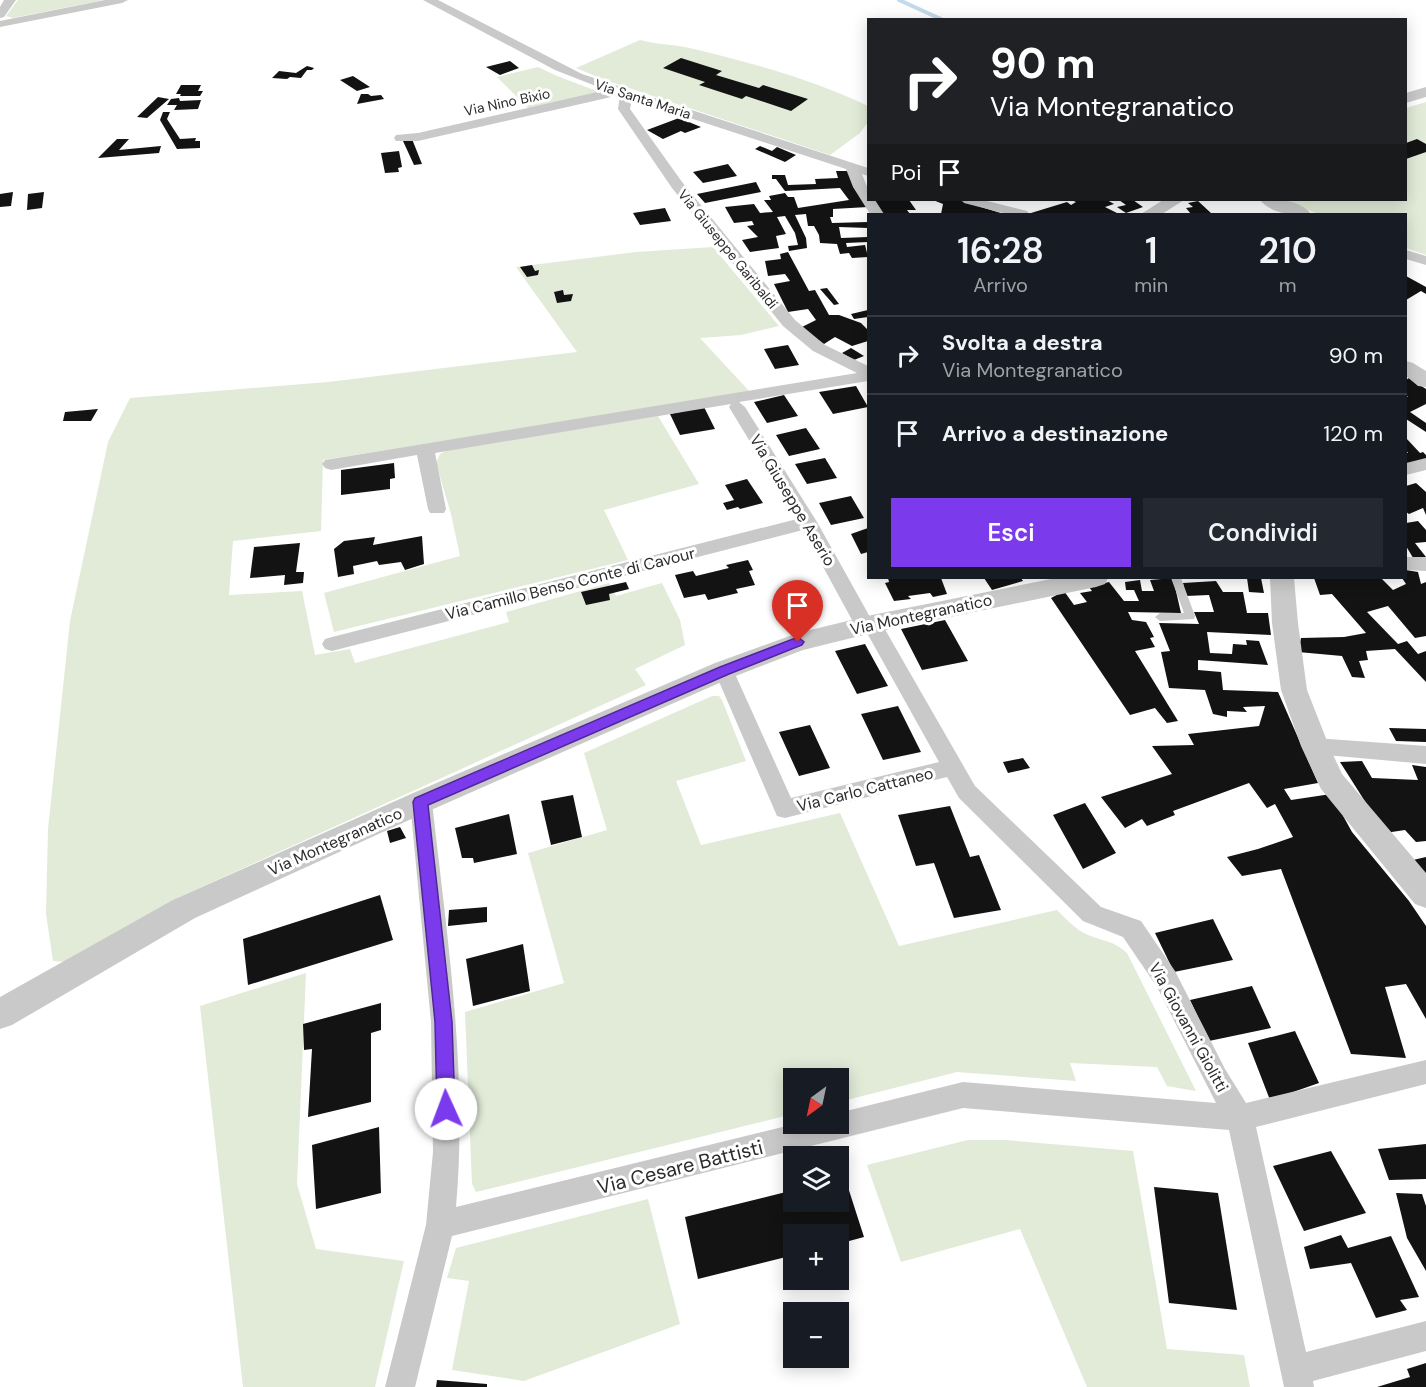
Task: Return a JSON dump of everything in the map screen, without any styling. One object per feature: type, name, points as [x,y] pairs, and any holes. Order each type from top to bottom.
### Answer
[{"type":"street","points":[[0,15],[10,0]]},
{"type":"street","points":[[0,24],[122,0]]},
{"type":"street","name":"Via Santa Maria","points":[[429,0],[462,15],[543,60],[623,93],[867,172]]},
{"type":"street","points":[[1407,98],[1426,92]]},
{"type":"street","name":"Via Nino Bixio","points":[[401,138],[623,93]]},
{"type":"street","name":"Via Giuseppe Garibaldi","points":[[623,93],[624,109],[677,185],[789,323],[819,348],[865,369]]},
{"type":"street","points":[[852,167],[867,198]]},
{"type":"street","points":[[973,201],[1018,213]]},
{"type":"street","points":[[1152,213],[1173,201]]},
{"type":"street","points":[[1271,201],[1300,213]]},
{"type":"street","points":[[1407,254],[1426,261]]},
{"type":"street","points":[[1407,368],[1426,381]]},
{"type":"street","points":[[331,464],[865,369]]},
{"type":"street","name":"Via Giuseppe Aserio","points":[[738,407],[868,625]]},
{"type":"street","points":[[425,449],[437,509]]},
{"type":"street","points":[[1407,469],[1426,464]]},
{"type":"street","name":"Via Camillo Benso Conte di Cavour","points":[[332,644],[808,522]]},
{"type":"street","points":[[1407,564],[1426,564]]},
{"type":"street","name":"Via Montegranatico","points":[[0,1014],[184,909],[421,802],[724,670],[798,642],[868,625],[1091,579]]},
{"type":"street","points":[[1282,579],[1294,690],[1315,746],[1331,781],[1426,895]]},
{"type":"street","name":"Via Giovanni Giolitti","points":[[868,625],[968,792],[1092,914],[1132,929],[1166,979],[1216,1078],[1240,1118],[1297,1379]]},
{"type":"street","name":"Via Carlo Cattaneo","points":[[724,670],[785,809],[952,766]]},
{"type":"street","points":[[1315,746],[1426,755]]},
{"type":"street","points":[[400,1387],[440,1226],[447,1152],[444,1022],[421,802]]},
{"type":"street","name":"Via Cesare Battisti","points":[[440,1226],[963,1095],[1240,1118],[1426,1072]]},
{"type":"street","points":[[1297,1379],[1426,1336]]},
{"type":"lane","points":[[1160,617],[1190,616],[1176,579]]},
{"type":"green space","points":[[18,0],[104,0],[13,18],[6,16]]},
{"type":"green space","points":[[640,40],[687,47],[760,66],[847,97],[867,106],[867,123],[860,133],[830,155],[605,80],[576,68]]},
{"type":"green space","points":[[538,67],[602,93],[529,109],[497,77]]},
{"type":"green space","points":[[1426,102],[1426,255],[1407,248],[1407,213],[1316,213],[1287,201],[1407,201],[1407,108]]},
{"type":"green space","points":[[713,247],[779,326],[741,335],[700,338],[750,392],[323,460],[321,531],[233,541],[229,595],[302,591],[315,655],[350,649],[355,663],[509,622],[506,612],[609,583],[616,596],[662,583],[680,620],[685,645],[635,669],[646,685],[182,896],[66,962],[53,961],[46,914],[48,829],[70,621],[108,442],[130,398],[328,382],[577,352],[516,267],[636,252]]},
{"type":"green space","points":[[658,416],[699,484],[604,510],[628,560],[334,632],[324,593],[460,556],[436,463],[440,454],[451,448]]},
{"type":"green space","points":[[712,696],[719,696],[746,761],[676,781],[701,845],[840,813],[899,946],[1057,910],[1084,933],[1113,944],[1127,953],[1196,1091],[1167,1086],[1157,1067],[1070,1063],[1076,1081],[957,1072],[849,1099],[849,1068],[783,1068],[783,1116],[476,1192],[472,1184],[465,1012],[564,983],[528,853],[607,830],[584,753]]},
{"type":"green space","points":[[306,973],[297,1184],[316,1249],[404,1261],[375,1387],[243,1387],[200,1006]]},
{"type":"green space","points":[[968,1140],[1005,1140],[1133,1151],[1167,1349],[1244,1355],[1250,1387],[1087,1387],[1020,1229],[901,1262],[867,1165]]},
{"type":"green space","points":[[648,1199],[680,1324],[524,1381],[452,1370],[469,1281],[447,1278],[456,1248]]},
{"type":"building","points":[[681,58],[722,71],[716,75],[759,88],[763,85],[808,99],[791,111],[746,96],[742,99],[699,85],[705,82],[663,68]]},
{"type":"building","points":[[510,61],[519,68],[500,75],[486,67]]},
{"type":"building","points":[[307,66],[314,68],[307,70],[301,78],[272,78],[279,71],[296,73]]},
{"type":"building","points":[[353,76],[370,87],[357,91],[340,80]]},
{"type":"building","points":[[181,85],[201,85],[198,91],[203,91],[200,96],[180,96],[181,94],[176,94]]},
{"type":"building","points":[[361,94],[381,95],[384,99],[357,104]]},
{"type":"building","points":[[158,97],[169,99],[147,118],[137,117]]},
{"type":"building","points":[[179,98],[180,101],[201,100],[198,109],[174,110],[177,105],[167,105],[171,99]]},
{"type":"building","points":[[163,112],[170,112],[167,119],[180,139],[196,138],[195,141],[200,141],[200,148],[177,149],[160,120]]},
{"type":"building","points":[[679,118],[701,127],[685,133],[681,131],[663,139],[647,130]]},
{"type":"building","points":[[117,139],[129,139],[119,150],[161,146],[159,153],[98,158]]},
{"type":"building","points":[[412,139],[422,164],[414,165],[403,141]]},
{"type":"building","points":[[1417,139],[1426,144],[1426,152],[1407,159],[1407,143]]},
{"type":"building","points":[[760,146],[772,151],[777,147],[796,155],[785,162],[755,149]]},
{"type":"building","points":[[399,151],[402,167],[398,168],[399,172],[385,173],[381,153]]},
{"type":"building","points":[[728,164],[737,176],[703,183],[693,172]]},
{"type":"building","points":[[836,171],[849,171],[868,207],[833,209],[833,217],[830,217],[832,223],[867,222],[867,228],[839,227],[841,238],[867,237],[867,242],[846,243],[847,247],[865,245],[867,257],[852,258],[849,253],[840,254],[837,244],[820,243],[814,226],[808,226],[806,214],[795,215],[806,238],[807,248],[789,251],[788,246],[798,245],[795,233],[785,216],[777,217],[786,234],[776,236],[779,248],[750,252],[742,240],[758,237],[747,226],[754,225],[752,221],[734,223],[725,207],[754,204],[760,213],[773,212],[764,200],[771,200],[769,196],[785,193],[788,197],[794,197],[798,208],[849,200],[840,188],[785,191],[776,179],[772,179],[772,175],[785,175],[788,185],[816,184],[815,179],[838,178]]},
{"type":"building","points":[[756,182],[761,192],[705,203],[697,194]]},
{"type":"building","points":[[13,192],[11,206],[0,207],[0,194]]},
{"type":"building","points":[[44,192],[42,208],[27,210],[28,194]]},
{"type":"building","points":[[875,201],[910,201],[916,210],[907,210],[909,213],[882,213]]},
{"type":"building","points":[[936,201],[961,201],[1001,213],[941,213],[943,204]]},
{"type":"building","points":[[1074,201],[1109,201],[1114,204],[1105,207],[1117,213],[1031,213],[1067,202],[1071,205],[1076,202]]},
{"type":"building","points":[[1120,201],[1134,201],[1143,207],[1126,213],[1117,207],[1126,205]]},
{"type":"building","points":[[1198,201],[1211,213],[1190,213],[1186,208],[1193,207],[1188,203]]},
{"type":"building","points":[[665,208],[671,221],[640,225],[633,213]]},
{"type":"building","points":[[788,252],[809,291],[815,290],[829,315],[839,315],[861,323],[867,329],[867,341],[852,346],[835,337],[824,344],[800,328],[816,320],[808,309],[788,312],[774,284],[790,281],[785,274],[768,276],[765,261],[781,259],[780,254]]},
{"type":"building","points":[[532,265],[535,271],[539,270],[538,275],[527,277],[520,267]]},
{"type":"building","points":[[1407,277],[1426,287],[1426,294],[1421,291],[1407,299]]},
{"type":"building","points":[[827,288],[839,304],[834,305],[820,289]]},
{"type":"building","points":[[563,290],[564,295],[573,294],[571,301],[557,303],[554,292]]},
{"type":"building","points":[[867,310],[867,317],[854,319],[851,314]]},
{"type":"building","points":[[788,345],[799,365],[775,369],[764,349]]},
{"type":"building","points":[[851,348],[864,356],[854,360],[842,353]]},
{"type":"building","points":[[1409,378],[1426,389],[1426,404],[1410,412],[1426,423],[1426,432],[1407,420],[1407,379]]},
{"type":"building","points":[[856,386],[867,407],[833,414],[819,392]]},
{"type":"building","points":[[784,395],[798,416],[767,423],[754,402]]},
{"type":"building","points":[[704,407],[715,429],[680,435],[670,414]]},
{"type":"building","points":[[98,409],[91,421],[63,421],[65,412]]},
{"type":"building","points":[[806,428],[820,449],[789,456],[776,435]]},
{"type":"building","points":[[1407,439],[1420,453],[1423,452],[1426,455],[1426,459],[1407,464]]},
{"type":"building","points":[[825,458],[837,478],[807,484],[795,464]]},
{"type":"building","points":[[394,463],[395,478],[390,479],[390,489],[341,495],[341,470]]},
{"type":"building","points":[[747,479],[763,503],[727,510],[723,503],[734,500],[725,485]]},
{"type":"building","points":[[1416,483],[1426,492],[1426,515],[1423,508],[1409,514],[1407,513],[1407,486]]},
{"type":"building","points":[[851,496],[864,518],[831,525],[819,503]]},
{"type":"building","points":[[1418,521],[1426,530],[1426,542],[1415,543],[1426,557],[1426,561],[1415,561],[1407,548],[1407,523]]},
{"type":"building","points":[[867,528],[867,552],[861,554],[851,534]]},
{"type":"building","points":[[422,536],[424,564],[405,570],[401,562],[379,565],[377,561],[353,566],[354,574],[338,577],[334,549],[344,541],[375,537],[373,545]]},
{"type":"building","points":[[300,543],[296,572],[304,572],[303,583],[284,585],[285,575],[250,578],[254,547]]},
{"type":"building","points":[[748,560],[753,570],[749,571],[755,585],[736,589],[738,593],[708,600],[705,594],[684,598],[675,575],[693,571],[696,576],[729,568],[726,565]]},
{"type":"building","points":[[1407,570],[1418,572],[1421,584],[1426,582],[1426,636],[1415,638],[1388,606],[1367,612],[1398,644],[1407,641],[1418,654],[1426,651],[1426,682],[1395,649],[1366,651],[1368,660],[1359,661],[1365,678],[1352,677],[1342,656],[1298,652],[1301,638],[1344,637],[1366,633],[1332,594],[1320,595],[1314,579],[1382,579],[1393,590],[1406,584],[1403,579],[1407,579]]},
{"type":"building","points":[[888,579],[941,579],[947,594],[933,597],[930,593],[908,596],[911,599],[894,601],[885,583],[889,582]]},
{"type":"building","points":[[985,579],[1022,579],[1023,581],[992,590]]},
{"type":"building","points":[[1173,579],[1181,613],[1128,612],[1132,620],[1146,622],[1154,637],[1150,638],[1155,647],[1135,651],[1178,721],[1167,723],[1155,708],[1130,715],[1051,598],[1064,591],[1074,605],[1087,602],[1080,593],[1092,591],[1089,587],[1109,582],[1124,601],[1139,601],[1134,590],[1126,590],[1125,582],[1140,580],[1142,591],[1154,591],[1150,580]]},
{"type":"building","points":[[1247,579],[1261,579],[1264,593],[1249,592]]},
{"type":"building","points":[[1216,581],[1223,592],[1243,592],[1247,613],[1268,613],[1271,635],[1207,632],[1210,653],[1232,654],[1233,644],[1247,645],[1246,640],[1259,641],[1268,665],[1198,660],[1198,670],[1221,672],[1223,690],[1278,692],[1318,783],[1284,789],[1291,800],[1331,794],[1352,832],[1409,901],[1426,926],[1426,1019],[1406,984],[1385,987],[1406,1058],[1351,1054],[1281,869],[1242,876],[1227,857],[1293,837],[1275,804],[1267,808],[1249,783],[1173,811],[1175,815],[1147,826],[1142,819],[1125,828],[1101,797],[1172,774],[1152,746],[1194,745],[1188,734],[1259,726],[1265,706],[1243,707],[1247,712],[1227,711],[1227,717],[1213,714],[1205,690],[1169,688],[1161,652],[1170,651],[1159,623],[1199,624],[1194,612],[1214,612],[1209,595],[1186,596],[1183,583]]},
{"type":"building","points":[[626,582],[629,589],[609,594],[610,600],[586,605],[581,592]]},
{"type":"building","points":[[945,620],[968,661],[922,670],[901,629]]},
{"type":"building","points":[[865,644],[888,686],[857,694],[835,651]]},
{"type":"building","points":[[898,706],[921,752],[883,760],[861,714]]},
{"type":"building","points":[[810,725],[830,768],[799,776],[779,732]]},
{"type":"building","points":[[1389,728],[1426,729],[1426,742],[1396,741]]},
{"type":"building","points":[[1023,758],[1030,768],[1008,773],[1003,762]]},
{"type":"building","points":[[1362,761],[1372,778],[1418,780],[1412,765],[1426,767],[1426,841],[1416,842],[1405,830],[1385,833],[1340,762]]},
{"type":"building","points":[[573,795],[582,837],[551,845],[541,801]]},
{"type":"building","points":[[1085,803],[1116,853],[1083,869],[1053,815]]},
{"type":"building","points":[[950,806],[970,857],[979,855],[1001,910],[954,918],[934,863],[916,866],[898,815]]},
{"type":"building","points":[[509,814],[517,854],[474,863],[473,858],[462,858],[455,828]]},
{"type":"building","points":[[400,827],[406,838],[390,843],[387,831]]},
{"type":"building","points":[[1426,857],[1426,875],[1413,860]]},
{"type":"building","points":[[380,895],[393,940],[248,985],[243,939]]},
{"type":"building","points":[[487,907],[487,922],[448,926],[449,910]]},
{"type":"building","points":[[1213,919],[1233,960],[1174,972],[1155,933]]},
{"type":"building","points":[[523,944],[530,991],[473,1006],[466,959]]},
{"type":"building","points":[[1252,986],[1271,1028],[1209,1041],[1190,1000]]},
{"type":"building","points":[[381,1003],[381,1030],[371,1033],[371,1102],[308,1117],[312,1049],[304,1050],[303,1024]]},
{"type":"building","points":[[1295,1031],[1319,1083],[1270,1100],[1248,1043]]},
{"type":"building","points":[[379,1127],[381,1193],[316,1209],[312,1145]]},
{"type":"building","points":[[1426,1144],[1426,1179],[1389,1180],[1378,1149]]},
{"type":"building","points":[[1331,1151],[1366,1213],[1304,1231],[1273,1166]]},
{"type":"building","points":[[1154,1187],[1218,1193],[1237,1310],[1169,1303]]},
{"type":"building","points":[[849,1190],[864,1237],[849,1241],[849,1224],[783,1224],[783,1258],[698,1279],[685,1217],[783,1193],[783,1212],[849,1212]]},
{"type":"building","points":[[1396,1193],[1422,1194],[1426,1206],[1426,1271],[1407,1238]]},
{"type":"building","points":[[1341,1235],[1348,1248],[1391,1236],[1419,1297],[1400,1300],[1407,1310],[1376,1318],[1351,1263],[1310,1269],[1304,1247]]},
{"type":"building","points":[[1426,1363],[1426,1387],[1377,1387],[1410,1377],[1407,1369]]},
{"type":"building","points":[[437,1380],[487,1384],[487,1387],[436,1387]]},
{"type":"waterway","points":[[899,0],[939,18]]},
{"type":"route","points":[[446,1109],[444,1022],[421,802],[724,670],[798,642]]}]
